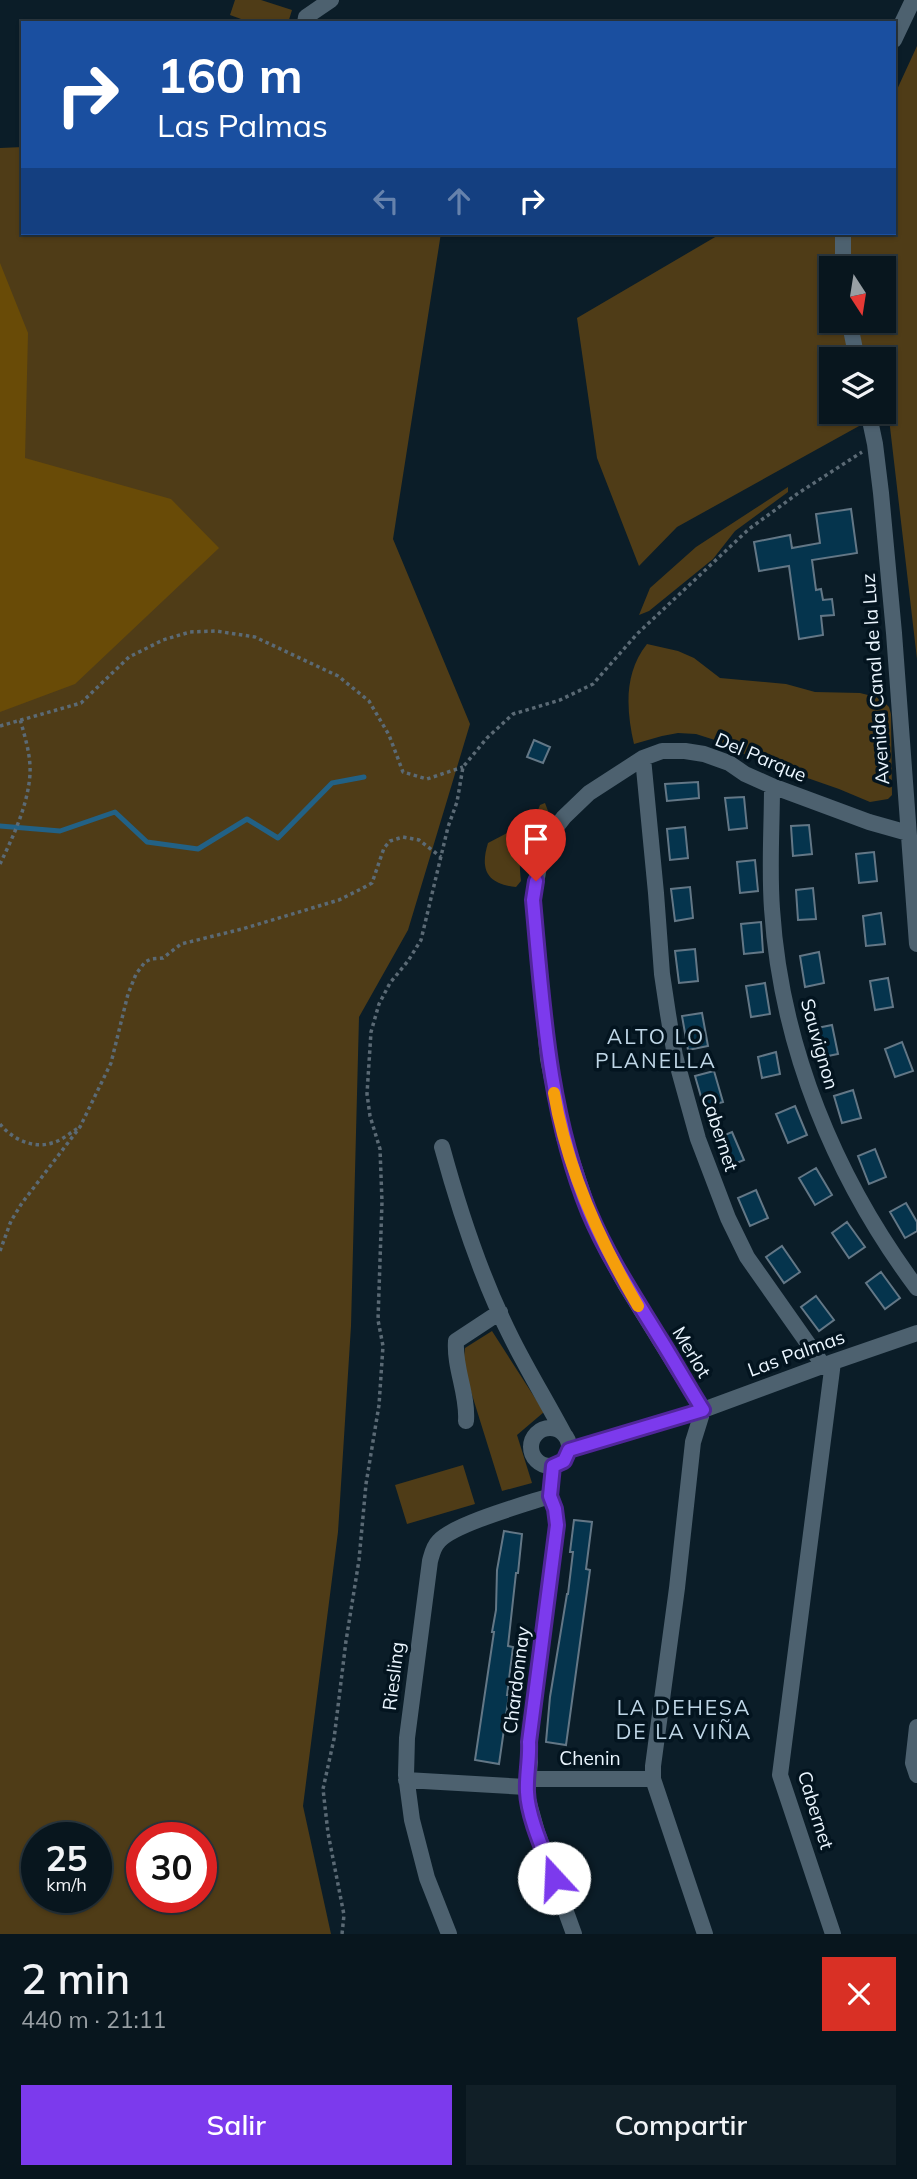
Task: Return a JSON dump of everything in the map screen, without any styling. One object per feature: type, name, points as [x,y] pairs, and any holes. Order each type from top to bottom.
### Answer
[{"type":"street","points":[[305,21],[306,17],[331,0]]},
{"type":"street","points":[[896,36],[913,0]]},
{"type":"street","points":[[843,235],[843,256]]},
{"type":"street","name":"Avenida Canal de la Luz","points":[[871,424],[894,633],[917,944]]},
{"type":"street","name":"Del Parque","points":[[543,844],[564,817],[589,793],[643,758],[662,751],[704,754],[729,763],[745,774],[772,786],[908,833]]},
{"type":"street","name":"Cabernet","points":[[643,758],[662,974],[676,1056],[695,1128],[716,1189],[747,1257],[828,1363],[780,1775],[833,1934]]},
{"type":"street","name":"Sauvignon","points":[[772,786],[772,908],[783,993],[796,1046],[820,1117],[852,1187],[880,1236],[917,1288]]},
{"type":"street","name":"Merlot","points":[[543,844],[533,900],[548,1059],[564,1137],[585,1200],[606,1249],[703,1410]]},
{"type":"street","points":[[442,1147],[467,1230],[500,1312],[564,1434],[569,1450]]},
{"type":"street","points":[[466,1422],[467,1411],[455,1356],[456,1341],[500,1312]]},
{"type":"street","name":"Las Palmas","points":[[553,1466],[564,1461],[569,1450],[703,1410],[917,1333]]},
{"type":"street","points":[[703,1410],[693,1443],[653,1779],[705,1934]]},
{"type":"street","points":[[553,1466],[541,1464],[536,1460],[531,1449],[533,1438],[547,1428],[554,1428],[564,1434]]},
{"type":"street","name":"Chardonnay","points":[[553,1466],[550,1496],[557,1525],[531,1728],[527,1796],[537,1832],[574,1934]]},
{"type":"street","name":"Riesling","points":[[449,1934],[427,1878],[412,1820],[406,1780],[410,1709],[433,1549],[443,1537],[464,1526],[550,1496]]},
{"type":"street","points":[[917,1727],[913,1763],[917,1775]]},
{"type":"street","name":"Chenin","points":[[406,1780],[527,1783],[653,1779]]},
{"type":"path","points":[[341,1934],[344,1915],[328,1833],[323,1789],[334,1739],[359,1560],[383,1358],[378,1320],[382,1202],[380,1149],[370,1116],[367,1094],[371,1032],[379,1004],[421,940],[448,827],[457,802],[463,767],[513,713],[560,701],[593,684],[637,634],[749,529],[797,494],[875,444]]},
{"type":"path","points":[[0,726],[81,703],[129,657],[163,640],[190,632],[216,631],[255,637],[338,676],[369,701],[389,735],[403,772],[427,779],[463,767]]},
{"type":"path","points":[[0,864],[24,805],[30,774],[20,719]]},
{"type":"path","points":[[0,1251],[11,1221],[22,1203],[80,1127],[111,1063],[128,994],[136,974],[145,962],[163,958],[181,944],[339,900],[372,883],[384,848],[390,841],[402,837],[419,839],[441,857]]},
{"type":"path","points":[[0,1124],[18,1141],[36,1144],[53,1143],[80,1127]]},
{"type":"shaded area","points":[[235,0],[261,0],[292,10],[289,21],[246,21],[230,15]]},
{"type":"shaded area","points":[[917,46],[917,659],[890,424],[896,424],[896,347],[819,347],[819,424],[863,424],[677,527],[639,566],[597,458],[577,318],[719,235],[896,235],[896,92]]},
{"type":"shaded area","points":[[21,147],[21,235],[441,235],[393,539],[470,724],[408,930],[359,1017],[351,1326],[338,1532],[303,1806],[331,1934],[0,1934],[0,148]]},
{"type":"shaded area","points":[[0,263],[28,333],[25,458],[171,499],[219,548],[75,684],[0,712]]},
{"type":"shaded area","points":[[788,487],[788,492],[735,531],[713,559],[649,611],[639,615],[650,588],[696,547]]},
{"type":"shaded area","points":[[647,644],[678,651],[694,658],[720,678],[786,684],[815,692],[860,693],[880,698],[889,707],[891,714],[892,795],[888,799],[870,802],[696,734],[678,733],[634,744],[629,718],[629,692],[634,667]]},
{"type":"shaded area","points":[[545,803],[548,811],[522,848],[521,881],[516,887],[498,883],[485,868],[488,843],[511,831]]},
{"type":"shaded area","points":[[492,1331],[544,1412],[517,1435],[532,1483],[502,1491],[463,1366],[465,1348]]},
{"type":"shaded area","points":[[463,1465],[475,1504],[407,1524],[395,1485]]},
{"type":"building","points":[[851,509],[857,553],[812,560],[816,590],[821,589],[823,600],[832,599],[834,615],[821,616],[823,635],[799,639],[789,566],[759,571],[754,542],[790,535],[792,548],[820,543],[816,514]]},
{"type":"building","points":[[534,740],[550,747],[543,763],[527,757]]},
{"type":"building","points":[[698,782],[699,798],[667,801],[665,784]]},
{"type":"building","points":[[744,797],[747,828],[729,830],[725,798]]},
{"type":"building","points":[[809,825],[812,854],[793,856],[791,826]]},
{"type":"building","points":[[685,827],[688,858],[670,860],[667,829]]},
{"type":"building","points":[[874,852],[877,881],[859,883],[856,854]]},
{"type":"building","points":[[755,860],[758,891],[740,893],[737,862]]},
{"type":"building","points":[[690,887],[693,918],[675,921],[671,889]]},
{"type":"building","points":[[813,888],[816,919],[798,920],[796,890]]},
{"type":"building","points":[[881,913],[885,944],[866,946],[863,916]]},
{"type":"building","points":[[761,922],[763,952],[744,954],[741,924]]},
{"type":"building","points":[[695,949],[698,981],[679,983],[675,951]]},
{"type":"building","points":[[819,952],[824,983],[805,987],[800,956]]},
{"type":"building","points":[[888,978],[893,1007],[875,1010],[870,981]]},
{"type":"building","points":[[765,983],[770,1014],[751,1017],[746,986]]},
{"type":"building","points":[[702,1013],[708,1046],[688,1050],[682,1016]]},
{"type":"building","points":[[832,1025],[838,1054],[818,1058],[812,1029]]},
{"type":"building","points":[[902,1042],[913,1071],[895,1077],[885,1049]]},
{"type":"building","points":[[776,1052],[780,1074],[762,1078],[758,1057]]},
{"type":"building","points":[[714,1071],[723,1102],[704,1107],[695,1076]]},
{"type":"building","points":[[853,1090],[861,1118],[842,1123],[834,1096]]},
{"type":"building","points":[[795,1106],[807,1135],[788,1143],[776,1114]]},
{"type":"building","points":[[732,1132],[744,1160],[727,1167],[715,1139]]},
{"type":"building","points":[[875,1149],[886,1177],[869,1184],[858,1156]]},
{"type":"building","points":[[816,1168],[832,1195],[815,1205],[799,1178]]},
{"type":"building","points":[[756,1190],[768,1218],[750,1226],[738,1198]]},
{"type":"building","points":[[906,1203],[917,1222],[917,1231],[905,1238],[890,1212]]},
{"type":"building","points":[[847,1222],[865,1247],[849,1258],[832,1233]]},
{"type":"building","points":[[782,1246],[800,1272],[784,1283],[766,1257]]},
{"type":"building","points":[[881,1272],[900,1298],[885,1309],[866,1283]]},
{"type":"building","points":[[816,1296],[834,1320],[819,1331],[801,1307]]},
{"type":"building","points":[[574,1520],[592,1522],[586,1569],[590,1570],[566,1745],[546,1742],[550,1697],[568,1594]]},
{"type":"building","points":[[504,1531],[522,1534],[508,1646],[513,1647],[509,1695],[499,1764],[475,1760],[494,1632],[497,1570]]},
{"type":"waterway","points":[[0,826],[60,831],[115,812],[147,842],[198,849],[247,819],[278,838],[332,783],[364,777]]},
{"type":"slow traffic","points":[[554,1093],[575,1175],[589,1213],[638,1306]]},
{"type":"district","name":"ALTO LO PLANELLA","points":[[656,1049]]},
{"type":"district","name":"LA DEHESA DE LA VIÑA","points":[[684,1720]]},
{"type":"route","points":[[536,881],[533,900],[548,1059],[554,1098],[575,1175],[589,1213],[625,1284],[703,1410],[569,1450],[564,1461],[553,1466],[550,1496],[557,1525],[529,1742],[530,1762],[526,1787],[537,1832],[554,1878]]}]
